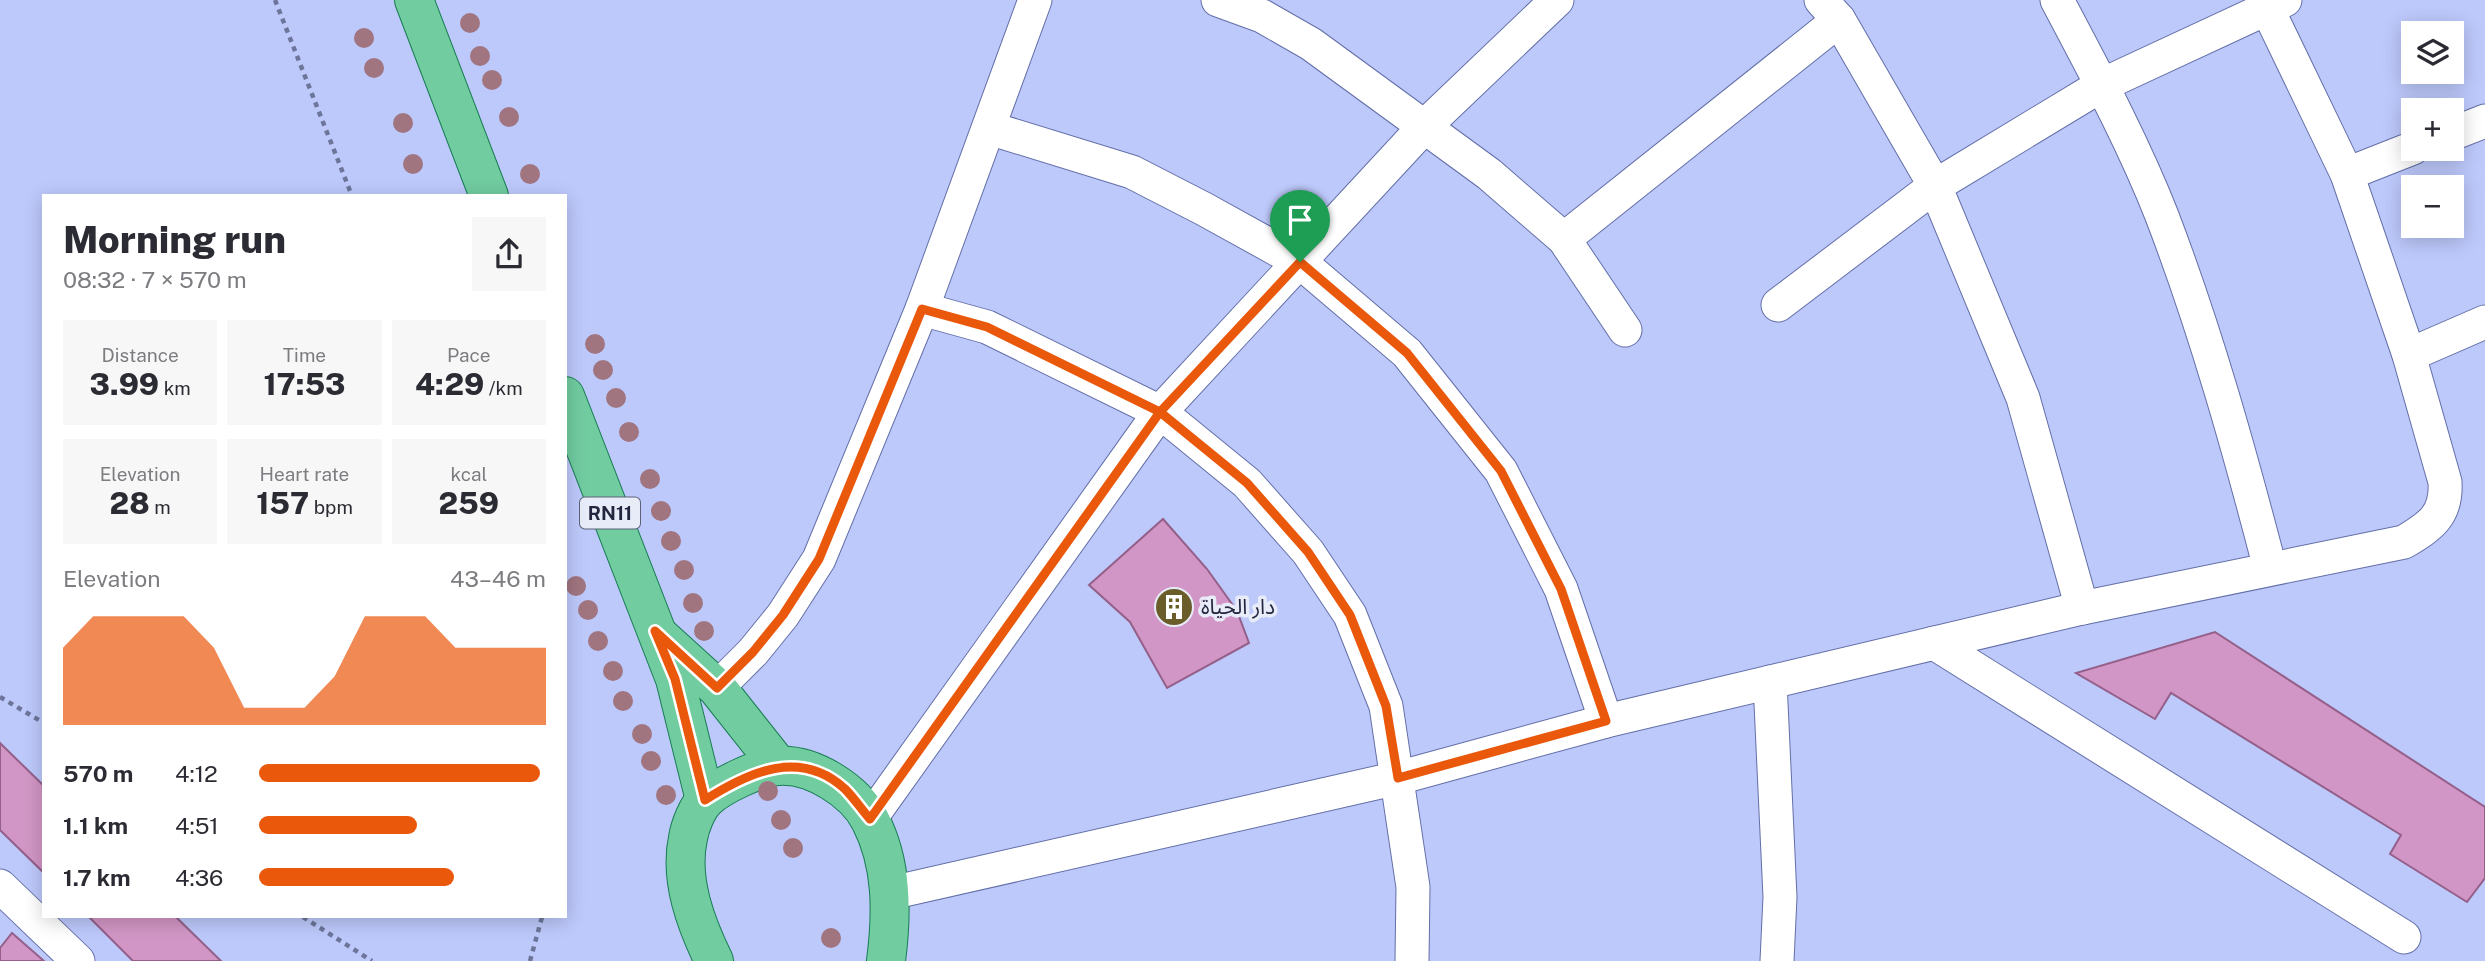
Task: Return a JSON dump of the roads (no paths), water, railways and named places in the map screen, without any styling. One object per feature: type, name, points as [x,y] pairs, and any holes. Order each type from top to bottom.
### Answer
[{"type":"main road","points":[[414,0],[488,194]]},
{"type":"main road","name":"RN11","points":[[567,401],[675,679],[705,800]]},
{"type":"main road","name":"RN11","points":[[655,631],[717,688],[778,765]]},
{"type":"main road","points":[[714,961],[697,926],[688,884],[688,838],[705,800],[737,779],[778,765],[817,773],[845,789],[870,819],[884,857],[891,892],[886,961]]},
{"type":"street","points":[[717,688],[753,652],[783,615],[819,559],[922,309],[1035,0]]},
{"type":"street","points":[[1218,0],[1271,8],[1311,44],[1489,174],[1564,239],[1625,330]]},
{"type":"street","points":[[870,819],[1160,412],[1425,126],[1557,0]]},
{"type":"street","points":[[2057,0],[2102,85],[2161,215],[2235,435],[2270,568]]},
{"type":"street","points":[[891,892],[1398,778],[1606,721],[2082,608],[2404,542],[2431,527],[2446,500],[2445,482],[2409,355],[2347,174],[2276,4],[2102,85],[1935,186],[1778,306]]},
{"type":"street","points":[[1564,239],[1830,10],[1935,186],[2023,398],[2082,608]]},
{"type":"street","points":[[2464,129],[2485,121]]},
{"type":"street","points":[[989,128],[1132,172],[1300,262],[1407,353],[1501,471],[1561,589],[1606,721]]},
{"type":"street","points":[[2347,174],[2401,153]]},
{"type":"street","points":[[922,309],[987,327],[1160,412],[1247,483],[1308,552],[1350,615],[1386,706],[1413,887],[1412,961]]},
{"type":"street","points":[[2409,355],[2485,322]]},
{"type":"street","points":[[1934,643],[2404,937]]},
{"type":"street","points":[[1770,682],[1780,897],[1777,961]]},
{"type":"street","points":[[4,898],[78,961]]},
{"type":"place","name":"دار الحياة","points":[[1174,607]]}]
